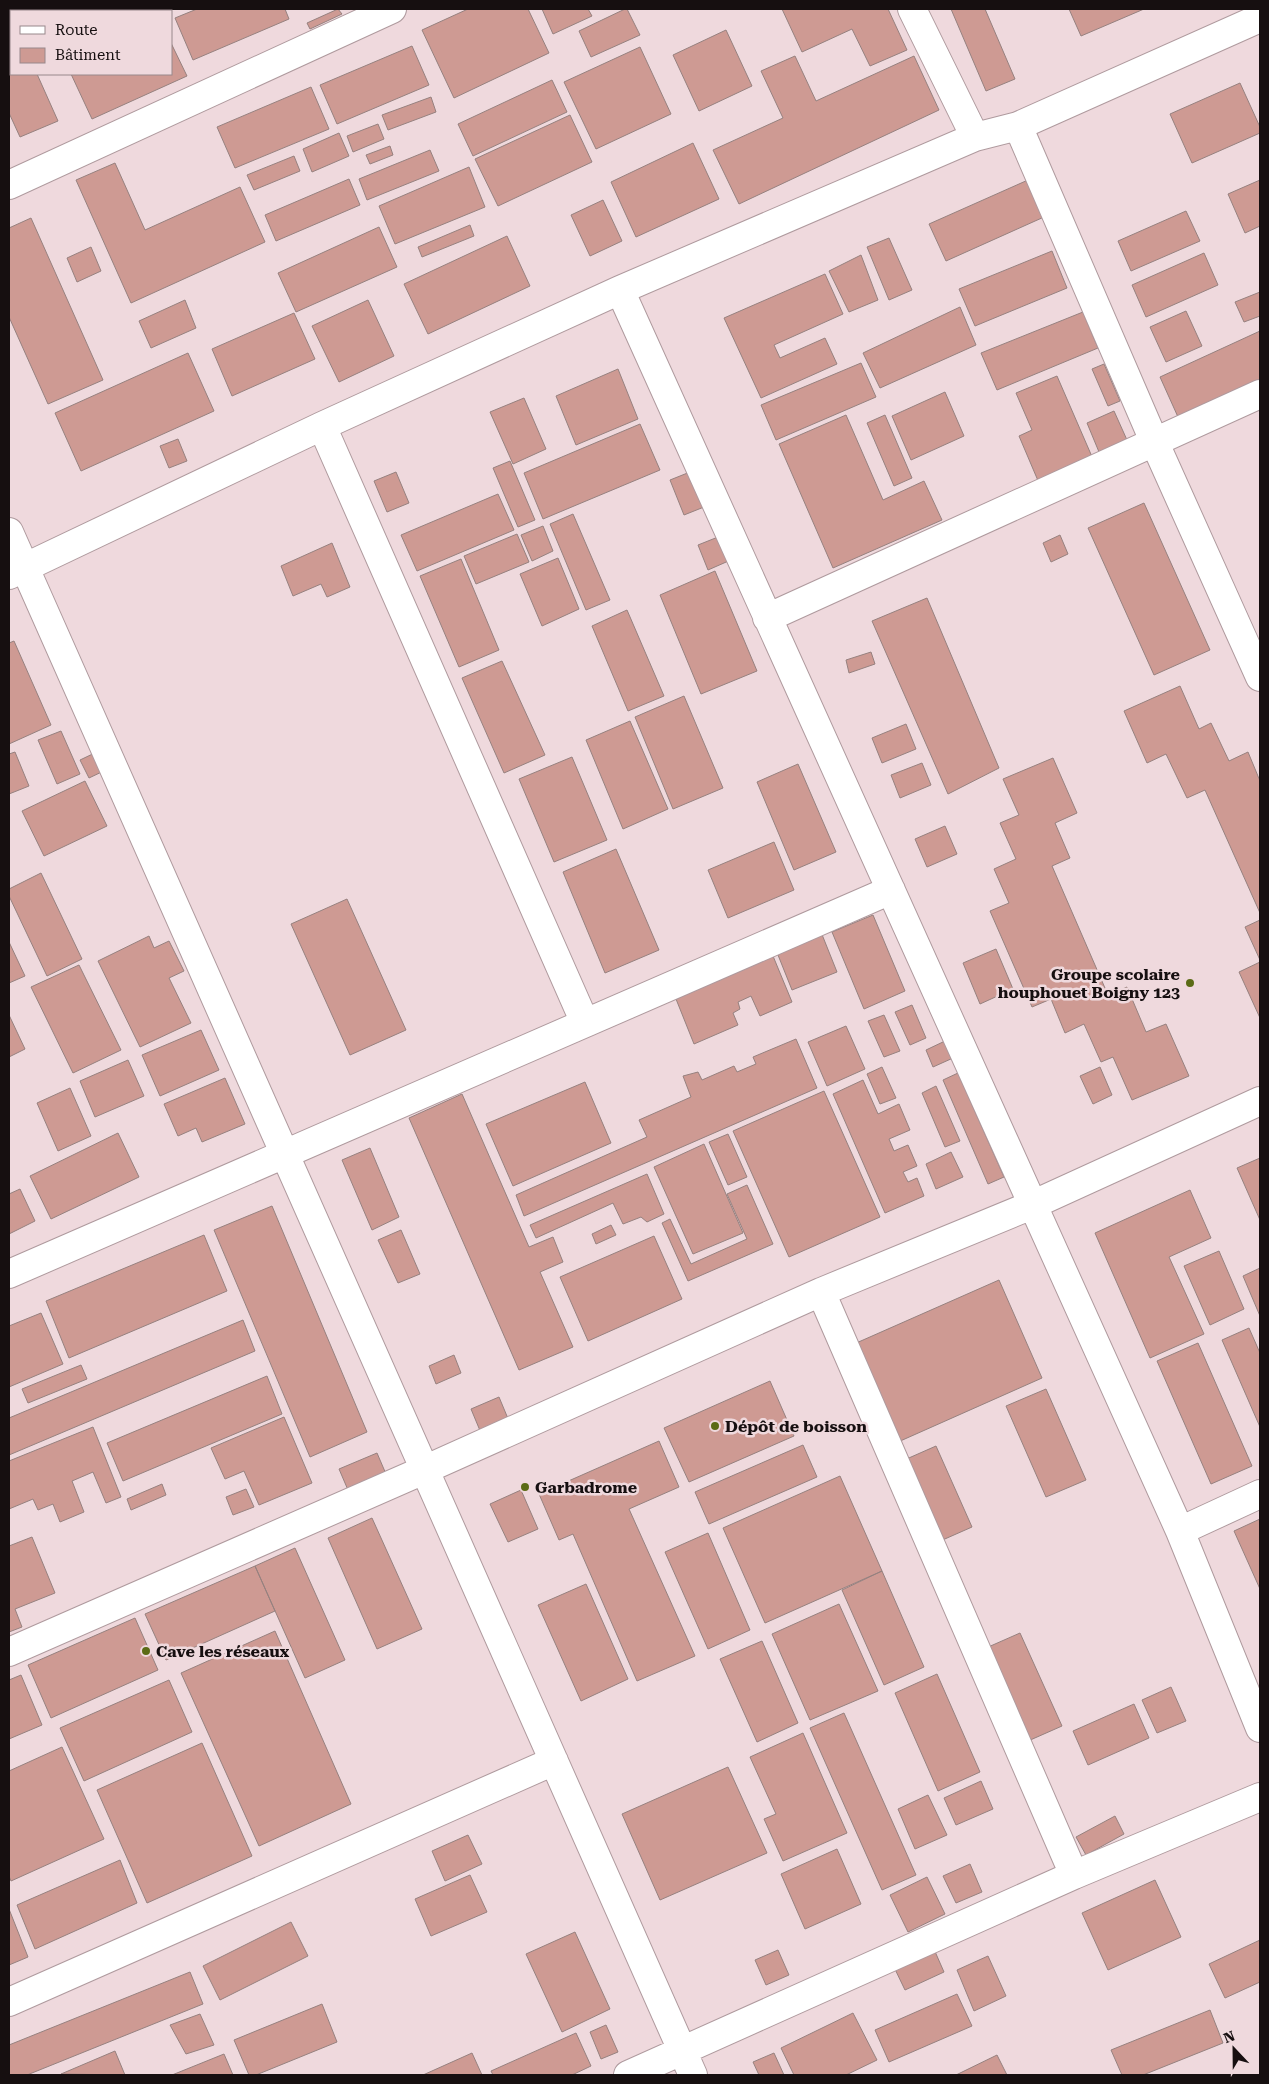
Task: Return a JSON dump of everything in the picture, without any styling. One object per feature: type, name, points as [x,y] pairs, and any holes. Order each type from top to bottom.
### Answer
[{"type":"street","points":[[9,185],[392,9]]},
{"type":"street","points":[[912,9],[975,136]]},
{"type":"street","points":[[17,571],[322,426],[620,290],[975,136],[1018,126],[1260,18]]},
{"type":"street","points":[[1018,126],[1154,442],[1260,677]]},
{"type":"street","points":[[620,290],[1180,1531],[1260,1728]]},
{"type":"street","points":[[768,618],[1260,394]]},
{"type":"street","points":[[322,426],[586,1023]]},
{"type":"street","points":[[9,532],[17,571],[285,1154],[693,2075]]},
{"type":"street","points":[[9,1274],[891,890]]},
{"type":"street","points":[[9,1652],[424,1470],[822,1292],[1032,1205],[1260,1101]]},
{"type":"street","points":[[822,1292],[1074,1875]]},
{"type":"street","points":[[1180,1531],[1260,1494]]},
{"type":"street","points":[[9,2002],[554,1761]]},
{"type":"street","points":[[628,2075],[1074,1875],[1260,1797]]},
{"type":"building","points":[[39,9],[86,10],[40,10]]},
{"type":"building","points":[[137,9],[162,10],[138,10]]},
{"type":"building","points":[[197,9],[285,9],[289,19],[193,60],[175,18]]},
{"type":"building","points":[[338,9],[342,14],[310,29],[307,23]]},
{"type":"building","points":[[468,9],[528,9],[549,53],[454,98],[422,30]]},
{"type":"building","points":[[542,9],[588,9],[592,16],[553,34]]},
{"type":"building","points":[[627,9],[640,35],[591,57],[579,31]]},
{"type":"building","points":[[782,9],[888,9],[907,50],[870,66],[852,29],[802,52]]},
{"type":"building","points":[[951,9],[985,9],[1015,79],[986,91]]},
{"type":"building","points":[[1069,9],[1144,9],[1081,36]]},
{"type":"building","points":[[9,12],[10,75],[37,75],[58,121],[20,137],[9,113]]},
{"type":"building","points":[[726,30],[752,86],[699,111],[673,55]]},
{"type":"building","points":[[172,45],[187,76],[92,119],[71,75],[172,75]]},
{"type":"building","points":[[412,46],[429,85],[337,124],[320,85]]},
{"type":"building","points":[[640,47],[671,114],[596,149],[564,82]]},
{"type":"building","points":[[795,56],[816,101],[914,56],[939,110],[739,204],[713,150],[783,118],[761,71]]},
{"type":"building","points":[[552,80],[567,112],[473,156],[458,124]]},
{"type":"building","points":[[1240,83],[1260,127],[1260,133],[1192,163],[1170,114]]},
{"type":"building","points":[[311,87],[329,129],[235,168],[217,127]]},
{"type":"building","points":[[431,97],[436,112],[388,130],[382,115]]},
{"type":"building","points":[[570,115],[592,162],[498,206],[475,159]]},
{"type":"building","points":[[378,124],[384,139],[353,152],[347,136]]},
{"type":"building","points":[[339,133],[349,156],[312,172],[303,149]]},
{"type":"building","points":[[693,143],[719,199],[636,237],[611,182]]},
{"type":"building","points":[[390,146],[393,155],[370,164],[366,155]]},
{"type":"building","points":[[430,150],[439,171],[367,200],[359,179]]},
{"type":"building","points":[[294,156],[300,171],[254,190],[247,175]]},
{"type":"building","points":[[115,163],[145,230],[240,187],[265,242],[131,303],[76,180]]},
{"type":"building","points":[[469,167],[485,207],[395,244],[379,206]]},
{"type":"building","points":[[349,179],[360,205],[276,241],[265,215]]},
{"type":"building","points":[[1028,180],[1044,217],[946,261],[929,224]]},
{"type":"building","points":[[1260,180],[1260,226],[1245,233],[1228,194]]},
{"type":"building","points":[[603,200],[622,241],[590,256],[571,215]]},
{"type":"building","points":[[1186,211],[1200,241],[1131,271],[1118,241]]},
{"type":"building","points":[[31,218],[103,380],[48,404],[9,317],[9,228]]},
{"type":"building","points":[[470,225],[474,236],[422,257],[418,247]]},
{"type":"building","points":[[379,227],[397,267],[296,312],[278,273]]},
{"type":"building","points":[[507,236],[530,286],[428,334],[404,284]]},
{"type":"building","points":[[889,238],[912,290],[889,300],[867,247]]},
{"type":"building","points":[[91,247],[101,271],[77,282],[67,258]]},
{"type":"building","points":[[1052,251],[1067,288],[975,326],[959,289]]},
{"type":"building","points":[[1204,253],[1218,285],[1146,317],[1132,285]]},
{"type":"building","points":[[861,255],[878,300],[849,312],[829,271]]},
{"type":"building","points":[[825,274],[843,314],[774,345],[780,358],[825,338],[837,364],[761,398],[724,318]]},
{"type":"building","points":[[1260,292],[1260,316],[1244,322],[1235,302]]},
{"type":"building","points":[[185,300],[196,328],[151,348],[139,321]]},
{"type":"building","points":[[368,300],[394,356],[339,382],[312,326]]},
{"type":"building","points":[[960,307],[976,345],[880,388],[863,353]]},
{"type":"building","points":[[1186,311],[1202,346],[1166,362],[1150,327]]},
{"type":"building","points":[[1083,312],[1098,348],[997,390],[981,353]]},
{"type":"building","points":[[294,313],[315,359],[232,396],[212,349]]},
{"type":"building","points":[[1260,331],[1260,380],[1178,417],[1160,377]]},
{"type":"building","points":[[188,353],[214,411],[81,471],[55,413]]},
{"type":"building","points":[[861,363],[876,397],[776,440],[761,405]]},
{"type":"building","points":[[1104,364],[1120,401],[1108,406],[1092,369]]},
{"type":"building","points":[[618,369],[638,419],[576,445],[556,396]]},
{"type":"building","points":[[1057,376],[1093,459],[1039,483],[1019,436],[1032,430],[1016,393]]},
{"type":"building","points":[[945,392],[964,436],[911,460],[892,416]]},
{"type":"building","points":[[524,398],[546,449],[513,464],[490,412]]},
{"type":"building","points":[[1114,411],[1127,440],[1099,452],[1087,423]]},
{"type":"building","points":[[846,415],[883,500],[924,481],[942,520],[833,568],[779,444]]},
{"type":"building","points":[[885,415],[912,478],[894,486],[867,423]]},
{"type":"building","points":[[640,424],[660,470],[543,519],[524,473]]},
{"type":"building","points":[[178,439],[187,461],[169,468],[160,446]]},
{"type":"building","points":[[510,461],[535,520],[518,527],[493,468]]},
{"type":"building","points":[[396,472],[409,503],[387,512],[374,481]]},
{"type":"building","points":[[690,472],[704,507],[684,515],[670,480]]},
{"type":"building","points":[[498,494],[514,530],[417,571],[401,535]]},
{"type":"building","points":[[1144,503],[1210,650],[1154,675],[1088,528]]},
{"type":"building","points":[[573,514],[610,600],[586,610],[550,524]]},
{"type":"building","points":[[543,526],[553,551],[532,561],[521,535]]},
{"type":"building","points":[[517,534],[529,562],[476,584],[464,556]]},
{"type":"building","points":[[723,535],[733,559],[708,570],[698,545]]},
{"type":"building","points":[[1060,535],[1068,554],[1051,562],[1043,543]]},
{"type":"building","points":[[332,543],[350,587],[327,597],[321,584],[293,596],[281,566]]},
{"type":"building","points":[[558,558],[579,609],[542,626],[520,574]]},
{"type":"building","points":[[461,559],[499,650],[459,667],[420,576]]},
{"type":"building","points":[[715,571],[757,671],[701,694],[660,595]]},
{"type":"building","points":[[927,598],[999,768],[948,794],[872,621]]},
{"type":"building","points":[[627,610],[664,696],[628,711],[592,626]]},
{"type":"building","points":[[14,641],[51,725],[9,744],[9,643]]},
{"type":"building","points":[[871,652],[875,664],[849,673],[846,660]]},
{"type":"building","points":[[502,661],[545,755],[504,773],[462,678]]},
{"type":"building","points":[[1180,686],[1199,729],[1211,723],[1229,761],[1248,752],[1260,781],[1260,913],[1205,790],[1187,798],[1166,754],[1147,763],[1124,711]]},
{"type":"building","points":[[684,696],[723,788],[673,809],[635,717]]},
{"type":"building","points":[[630,721],[668,809],[623,829],[586,740]]},
{"type":"building","points":[[906,724],[916,749],[882,763],[872,738]]},
{"type":"building","points":[[61,731],[80,774],[57,784],[38,740]]},
{"type":"building","points":[[101,750],[110,768],[89,778],[80,760]]},
{"type":"building","points":[[15,752],[29,786],[9,794],[9,754]]},
{"type":"building","points":[[572,757],[607,840],[554,862],[519,779]]},
{"type":"building","points":[[1053,758],[1077,813],[1055,823],[1070,858],[1052,866],[1108,995],[1127,987],[1146,1032],[1166,1024],[1189,1076],[1132,1100],[1113,1057],[1101,1062],[1084,1024],[1065,1033],[1051,999],[1032,1007],[990,911],[1009,903],[994,869],[1016,859],[1000,823],[1019,815],[1003,779]]},
{"type":"building","points":[[922,763],[931,785],[900,798],[891,775]]},
{"type":"building","points":[[798,764],[836,852],[794,870],[757,782]]},
{"type":"building","points":[[85,781],[107,826],[44,856],[22,811]]},
{"type":"building","points":[[945,826],[957,854],[927,867],[915,839]]},
{"type":"building","points":[[774,842],[794,890],[728,918],[708,870]]},
{"type":"building","points":[[616,849],[659,950],[605,973],[563,872]]},
{"type":"building","points":[[41,873],[82,959],[47,976],[9,896],[9,889]]},
{"type":"building","points":[[347,899],[406,1030],[350,1055],[291,924]]},
{"type":"building","points":[[873,915],[905,991],[864,1009],[832,932]]},
{"type":"building","points":[[1260,920],[1260,960],[1245,927]]},
{"type":"building","points":[[821,932],[837,972],[792,990],[776,950]]},
{"type":"building","points":[[149,936],[154,948],[169,941],[184,971],[169,978],[191,1023],[140,1047],[98,961]]},
{"type":"building","points":[[9,942],[25,976],[9,983]]},
{"type":"building","points":[[996,949],[1013,989],[980,1004],[963,963]]},
{"type":"building","points":[[773,956],[792,1002],[760,1016],[751,996],[738,1002],[740,1009],[733,1013],[738,1025],[694,1044],[676,999]]},
{"type":"building","points":[[1260,962],[1260,1018],[1239,972]]},
{"type":"building","points":[[79,965],[121,1050],[73,1073],[31,987]]},
{"type":"building","points":[[912,1005],[926,1038],[910,1045],[895,1012]]},
{"type":"building","points":[[9,1015],[25,1049],[9,1057]]},
{"type":"building","points":[[884,1015],[900,1051],[884,1057],[868,1021]]},
{"type":"building","points":[[846,1026],[865,1069],[827,1086],[808,1042]]},
{"type":"building","points":[[201,1030],[219,1070],[160,1096],[142,1055]]},
{"type":"building","points":[[796,1039],[817,1088],[524,1216],[516,1195],[647,1137],[639,1120],[691,1097],[683,1076],[698,1072],[702,1080],[734,1066],[737,1072],[756,1064],[753,1057]]},
{"type":"building","points":[[945,1041],[953,1058],[933,1067],[926,1050]]},
{"type":"building","points":[[128,1060],[144,1096],[95,1117],[80,1081]]},
{"type":"building","points":[[882,1067],[896,1098],[880,1104],[867,1074]]},
{"type":"building","points":[[1100,1067],[1112,1095],[1093,1104],[1080,1076]]},
{"type":"building","points":[[958,1073],[1004,1177],[988,1184],[943,1080]]},
{"type":"building","points":[[225,1078],[245,1124],[202,1142],[196,1128],[178,1136],[164,1104]]},
{"type":"building","points":[[863,1080],[878,1114],[899,1104],[910,1130],[889,1139],[894,1151],[908,1145],[917,1166],[903,1172],[908,1182],[917,1178],[924,1196],[885,1213],[833,1094]]},
{"type":"building","points":[[585,1082],[611,1143],[513,1186],[486,1124]]},
{"type":"building","points":[[936,1086],[960,1141],[945,1147],[922,1093]]},
{"type":"building","points":[[70,1088],[91,1136],[58,1151],[37,1103]]},
{"type":"building","points":[[824,1091],[880,1217],[789,1257],[733,1131]]},
{"type":"building","points":[[462,1094],[529,1247],[553,1237],[563,1262],[540,1272],[573,1347],[519,1370],[409,1118]]},
{"type":"building","points":[[118,1133],[139,1177],[51,1219],[30,1176]]},
{"type":"building","points":[[728,1134],[747,1177],[728,1185],[709,1142]]},
{"type":"building","points":[[704,1144],[743,1233],[693,1254],[654,1167]]},
{"type":"building","points":[[370,1148],[399,1217],[372,1230],[342,1160]]},
{"type":"building","points":[[951,1152],[963,1177],[936,1189],[926,1164]]},
{"type":"building","points":[[1260,1158],[1260,1220],[1237,1168]]},
{"type":"building","points":[[647,1174],[664,1214],[647,1222],[641,1217],[623,1224],[613,1203],[536,1238],[530,1225]]},
{"type":"building","points":[[747,1185],[773,1244],[688,1281],[662,1223],[670,1219],[691,1264],[747,1239],[727,1194]]},
{"type":"building","points":[[20,1189],[35,1221],[9,1234],[9,1194]]},
{"type":"building","points":[[1190,1190],[1211,1238],[1169,1257],[1204,1334],[1150,1358],[1095,1233]]},
{"type":"building","points":[[272,1206],[367,1432],[310,1457],[214,1230]]},
{"type":"building","points":[[611,1225],[616,1235],[596,1244],[592,1234]]},
{"type":"building","points":[[401,1230],[420,1274],[398,1283],[378,1240]]},
{"type":"building","points":[[204,1235],[227,1291],[69,1358],[46,1301]]},
{"type":"building","points":[[654,1236],[682,1299],[588,1341],[560,1277]]},
{"type":"building","points":[[1219,1251],[1244,1309],[1210,1325],[1184,1266]]},
{"type":"building","points":[[1260,1268],[1260,1316],[1243,1276]]},
{"type":"building","points":[[999,1280],[1042,1378],[898,1442],[854,1344]]},
{"type":"building","points":[[41,1313],[63,1364],[9,1387],[9,1326]]},
{"type":"building","points":[[243,1320],[255,1351],[9,1455],[9,1418]]},
{"type":"building","points":[[1249,1328],[1260,1353],[1260,1427],[1222,1340]]},
{"type":"building","points":[[1198,1343],[1252,1466],[1211,1484],[1157,1361]]},
{"type":"building","points":[[454,1355],[461,1373],[436,1384],[429,1366]]},
{"type":"building","points":[[81,1365],[87,1379],[28,1403],[22,1389]]},
{"type":"building","points":[[267,1376],[282,1414],[123,1481],[107,1443]]},
{"type":"building","points":[[770,1381],[794,1436],[689,1482],[664,1428]]},
{"type":"building","points":[[1046,1389],[1086,1480],[1046,1497],[1006,1406]]},
{"type":"building","points":[[499,1397],[509,1421],[481,1433],[471,1409]]},
{"type":"building","points":[[284,1417],[312,1483],[259,1505],[244,1471],[225,1479],[211,1448]]},
{"type":"building","points":[[93,1427],[121,1497],[106,1503],[93,1472],[72,1481],[84,1512],[60,1522],[53,1504],[38,1510],[33,1499],[9,1509],[9,1461]]},
{"type":"building","points":[[659,1441],[679,1487],[629,1509],[695,1656],[637,1681],[573,1534],[559,1540],[539,1494]]},
{"type":"building","points":[[803,1445],[817,1477],[709,1524],[695,1492]]},
{"type":"building","points":[[936,1446],[972,1527],[938,1542],[902,1461]]},
{"type":"building","points":[[377,1453],[386,1474],[348,1490],[339,1469]]},
{"type":"building","points":[[840,1476],[882,1571],[765,1623],[723,1528]]},
{"type":"building","points":[[162,1484],[166,1495],[131,1510],[127,1499]]},
{"type":"building","points":[[246,1489],[254,1507],[233,1515],[226,1497]]},
{"type":"building","points":[[521,1490],[538,1529],[508,1542],[490,1504]]},
{"type":"building","points":[[372,1518],[422,1629],[377,1649],[328,1538]]},
{"type":"building","points":[[1260,1519],[1260,1589],[1234,1531]]},
{"type":"building","points":[[708,1533],[750,1630],[708,1649],[665,1552]]},
{"type":"building","points":[[32,1537],[55,1593],[15,1609],[22,1627],[9,1632],[9,1546]]},
{"type":"building","points":[[295,1548],[345,1660],[305,1678],[255,1566]]},
{"type":"building","points":[[255,1566],[275,1611],[166,1660],[145,1614]]},
{"type":"building","points":[[882,1571],[924,1667],[884,1685],[842,1590]]},
{"type":"building","points":[[586,1584],[628,1679],[581,1701],[538,1605]]},
{"type":"building","points":[[839,1604],[878,1691],[810,1720],[772,1634]]},
{"type":"building","points":[[135,1618],[158,1670],[51,1718],[28,1665]]},
{"type":"building","points":[[275,1631],[351,1804],[259,1846],[181,1673]]},
{"type":"building","points":[[1020,1633],[1062,1726],[1028,1741],[986,1648]]},
{"type":"building","points":[[762,1641],[798,1723],[757,1742],[720,1659]]},
{"type":"building","points":[[937,1674],[980,1772],[938,1791],[895,1693]]},
{"type":"building","points":[[21,1675],[42,1725],[9,1739],[9,1680]]},
{"type":"building","points":[[169,1680],[192,1732],[84,1781],[60,1728]]},
{"type":"building","points":[[1171,1687],[1186,1721],[1157,1733],[1142,1700]]},
{"type":"building","points":[[1134,1704],[1149,1738],[1088,1765],[1073,1731]]},
{"type":"building","points":[[844,1713],[916,1875],[882,1890],[810,1728]]},
{"type":"building","points":[[803,1733],[847,1833],[783,1861],[764,1819],[776,1814],[750,1757]]},
{"type":"building","points":[[202,1743],[252,1856],[147,1903],[97,1790]]},
{"type":"building","points":[[62,1747],[104,1839],[11,1881],[9,1876],[9,1771]]},
{"type":"building","points":[[728,1767],[767,1853],[660,1900],[622,1814]]},
{"type":"building","points":[[981,1781],[993,1809],[956,1825],[944,1798]]},
{"type":"building","points":[[928,1795],[947,1835],[915,1849],[898,1809]]},
{"type":"building","points":[[1115,1816],[1124,1834],[1086,1855],[1076,1837]]},
{"type":"building","points":[[468,1835],[482,1864],[445,1881],[432,1851]]},
{"type":"building","points":[[837,1849],[861,1904],[805,1929],[781,1874]]},
{"type":"building","points":[[120,1860],[137,1903],[35,1949],[17,1905]]},
{"type":"building","points":[[970,1864],[982,1892],[956,1903],[943,1876]]},
{"type":"building","points":[[470,1875],[487,1912],[431,1936],[415,1899]]},
{"type":"building","points":[[927,1877],[945,1914],[908,1932],[890,1895]]},
{"type":"building","points":[[1155,1880],[1181,1937],[1108,1970],[1082,1913]]},
{"type":"building","points":[[9,1909],[28,1957],[9,1965]]},
{"type":"building","points":[[291,1922],[308,1956],[220,2000],[203,1966]]},
{"type":"building","points":[[575,1932],[610,2009],[562,2032],[526,1954]]},
{"type":"building","points":[[1260,1940],[1260,1982],[1225,1998],[1209,1964]]},
{"type":"building","points":[[933,1947],[944,1972],[905,1990],[893,1965]]},
{"type":"building","points":[[778,1950],[789,1975],[766,1985],[755,1960]]},
{"type":"building","points":[[988,1956],[1006,1996],[974,2011],[957,1970]]},
{"type":"building","points":[[190,1972],[203,2004],[27,2075],[9,2075],[9,2045]]},
{"type":"building","points":[[957,1994],[972,2026],[889,2062],[875,2030]]},
{"type":"building","points":[[322,2004],[337,2042],[256,2075],[249,2075],[234,2040]]},
{"type":"building","points":[[1210,2010],[1223,2043],[1143,2075],[1122,2075],[1111,2050]]},
{"type":"building","points":[[853,2013],[877,2060],[846,2075],[794,2075],[781,2048]]},
{"type":"building","points":[[200,2014],[214,2045],[186,2054],[170,2025]]},
{"type":"building","points":[[606,2025],[618,2052],[601,2059],[590,2032]]},
{"type":"building","points":[[576,2033],[591,2066],[572,2075],[493,2075],[491,2071]]},
{"type":"building","points":[[115,2051],[125,2075],[61,2074]]},
{"type":"building","points":[[472,2053],[482,2075],[423,2075]]},
{"type":"building","points":[[774,2053],[784,2075],[759,2075],[753,2062]]},
{"type":"building","points":[[224,2054],[233,2075],[172,2075]]},
{"type":"building","points":[[997,2055],[1007,2075],[956,2075]]},
{"type":"place","name":"Groupe scolaire houphouet Boigny 123","points":[[1190,983]]},
{"type":"place","name":"Dépôt de boisson","points":[[715,1426]]},
{"type":"place","name":"Garbadrome","points":[[525,1487]]},
{"type":"place","name":"Cave les réseaux","points":[[146,1651]]}]
